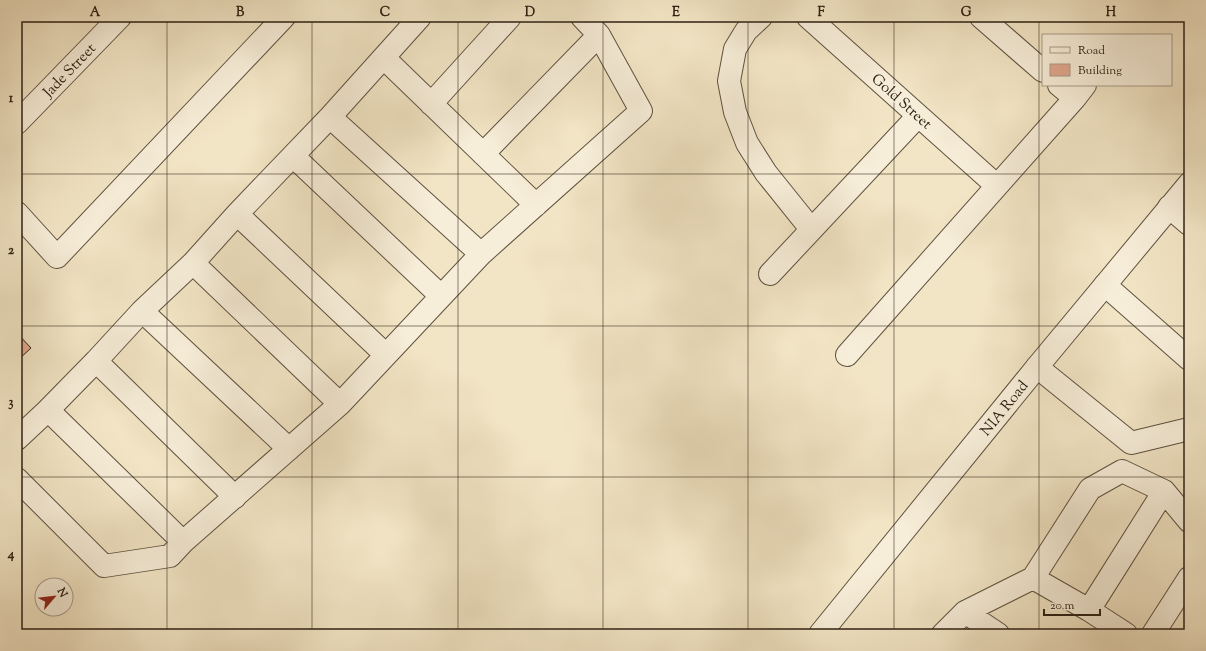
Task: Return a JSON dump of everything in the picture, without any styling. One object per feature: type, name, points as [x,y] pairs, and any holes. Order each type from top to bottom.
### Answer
[{"type":"street","name":"Jade Street","points":[[17,123],[120,17]]},
{"type":"street","points":[[17,213],[57,257],[284,17]]},
{"type":"street","points":[[17,439],[96,362],[142,311],[193,263],[237,214],[330,117],[420,17]]},
{"type":"street","points":[[431,104],[510,17]]},
{"type":"street","points":[[17,479],[104,566],[170,556],[183,542],[340,404],[482,254],[641,111],[599,35],[582,17]]},
{"type":"street","points":[[761,17],[746,31],[735,49],[729,81],[735,112],[748,143],[766,173],[811,229]]},
{"type":"street","name":"Gold Street","points":[[808,17],[996,185]]},
{"type":"street","points":[[981,17],[1042,70]]},
{"type":"street","points":[[483,154],[599,35]]},
{"type":"street","points":[[384,58],[536,205]]},
{"type":"street","points":[[847,355],[996,185],[1073,89]]},
{"type":"street","points":[[770,274],[918,116]]},
{"type":"street","points":[[330,117],[482,254]]},
{"type":"street","points":[[293,156],[441,296]]},
{"type":"street","name":"NIA Road","points":[[820,634],[1037,367],[1189,184]]},
{"type":"street","points":[[1169,208],[1189,224]]},
{"type":"street","points":[[237,214],[386,355]]},
{"type":"street","points":[[193,263],[340,404]]},
{"type":"street","points":[[1105,285],[1189,359]]},
{"type":"street","points":[[142,311],[289,449]]},
{"type":"street","points":[[96,362],[235,497]]},
{"type":"street","points":[[1037,367],[1131,443],[1189,430]]},
{"type":"street","points":[[48,410],[183,542]]},
{"type":"street","points":[[943,634],[965,612],[1033,578],[1090,489],[1122,471],[1164,491],[1189,521]]},
{"type":"street","points":[[1088,610],[1164,491]]},
{"type":"street","points":[[1033,578],[1126,634]]},
{"type":"street","points":[[1153,634],[1189,578]]},
{"type":"street","points":[[965,612],[998,634]]},
{"type":"building","points":[[17,333],[31,348],[17,361]]}]
